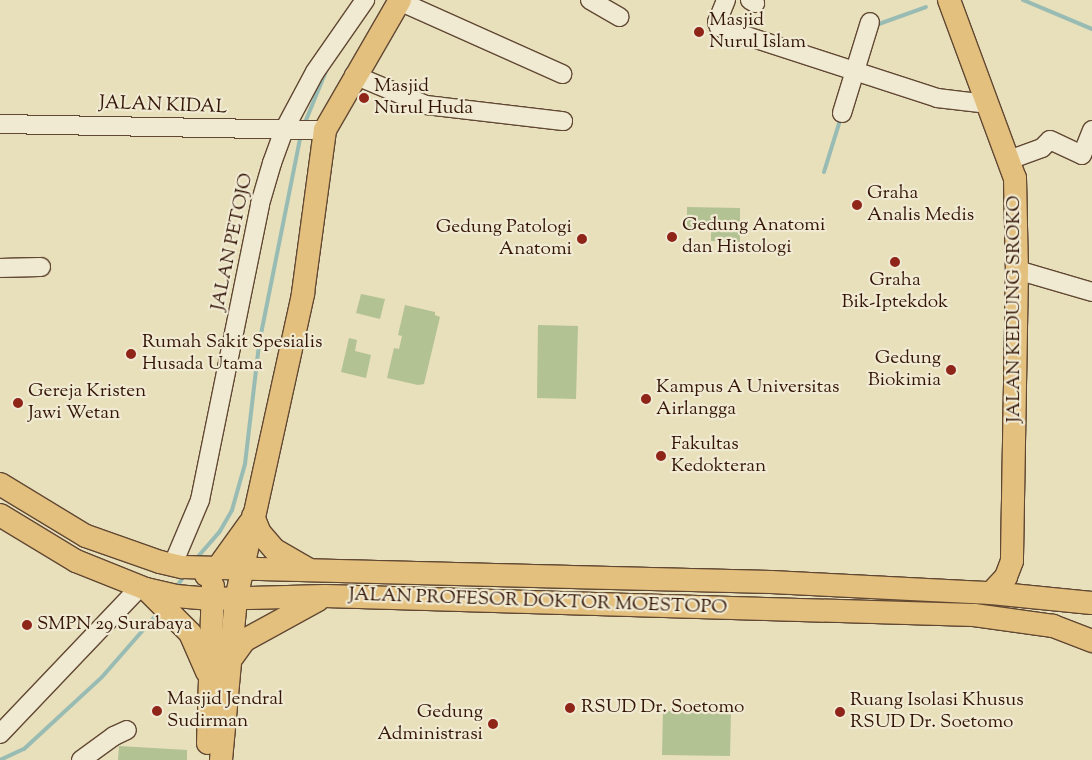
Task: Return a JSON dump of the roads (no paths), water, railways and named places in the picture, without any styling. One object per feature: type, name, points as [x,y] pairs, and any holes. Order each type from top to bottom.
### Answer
[{"type":"main road","points":[[221,760],[236,599],[302,293],[319,130],[400,0]]},
{"type":"main road","name":"JALAN KEDUNG SROKO","points":[[949,0],[1015,178],[1017,270],[1012,561],[1006,577],[991,593]]},
{"type":"main road","name":"JALAN PROFESOR DOKTOR MOESTOPO","points":[[0,484],[86,536],[193,570],[771,582],[991,593],[1092,603]]},
{"type":"main road","name":"JALAN PROFESOR DOKTOR MOESTOPO","points":[[0,515],[76,561],[161,595],[211,599],[326,596],[974,615],[1053,626],[1092,641]]},
{"type":"main road","points":[[211,681],[190,633],[161,595],[193,570],[253,516]]},
{"type":"main road","points":[[253,516],[260,533],[275,550],[311,571]]},
{"type":"main road","points":[[193,570],[211,599],[211,681],[207,760]]},
{"type":"main road","points":[[231,659],[245,640],[326,596]]},
{"type":"street","name":"JALAN PETOJO","points":[[193,570],[200,500],[260,204],[288,130],[325,56],[365,0]]},
{"type":"street","points":[[400,0],[562,74]]},
{"type":"street","points":[[590,0],[619,16]]},
{"type":"street","points":[[726,0],[718,22],[719,26],[857,73],[949,101],[987,104]]},
{"type":"street","points":[[842,113],[857,73],[870,22]]},
{"type":"street","points":[[354,76],[426,105],[563,121]]},
{"type":"street","name":"JALAN KIDAL","points":[[0,124],[319,130]]},
{"type":"street","points":[[1009,160],[1042,148],[1050,140],[1082,154],[1092,130]]},
{"type":"street","points":[[0,268],[41,267]]},
{"type":"street","points":[[1017,270],[1092,292]]},
{"type":"street","points":[[0,734],[161,595]]},
{"type":"street","points":[[81,760],[114,736],[127,730]]},
{"type":"waterway","points":[[1023,0],[1092,29]]},
{"type":"waterway","points":[[876,25],[926,7]]},
{"type":"waterway","points":[[304,125],[326,71]]},
{"type":"waterway","points":[[824,172],[841,117]]},
{"type":"waterway","points":[[195,560],[220,531],[232,510],[245,464],[259,344],[301,134]]},
{"type":"waterway","points":[[175,589],[184,576]]},
{"type":"waterway","points":[[0,760],[24,749],[102,677],[158,613]]},
{"type":"place","name":"Masjid Nurul Islam","points":[[699,32]]},
{"type":"place","name":"Masjid Nurul Huda","points":[[364,98]]},
{"type":"place","name":"Graha Analis Medis","points":[[857,205]]},
{"type":"place","name":"Gedung Anatomi dan Histologi","points":[[672,237]]},
{"type":"place","name":"Gedung Patologi Anatomi","points":[[582,239]]},
{"type":"place","name":"Graha Bik-Iptekdok","points":[[895,262]]},
{"type":"place","name":"Rumah Sakit Spesialis Husada Utama","points":[[131,354]]},
{"type":"place","name":"Gedung Biokimia","points":[[951,370]]},
{"type":"place","name":"Kampus A Universitas Airlangga","points":[[646,399]]},
{"type":"place","name":"Gereja Kristen Jawi Wetan","points":[[18,403]]},
{"type":"place","name":"Fakultas Kedokteran","points":[[661,456]]},
{"type":"place","name":"SMPN 29 Surabaya","points":[[27,625]]},
{"type":"place","name":"RSUD Dr. Soetomo","points":[[570,708]]},
{"type":"place","name":"Masjid Jendral Sudirman","points":[[157,711]]},
{"type":"place","name":"Ruang Isolasi Khusus RSUD Dr. Soetomo","points":[[840,712]]},
{"type":"place","name":"Gedung Administrasi","points":[[493,724]]}]
